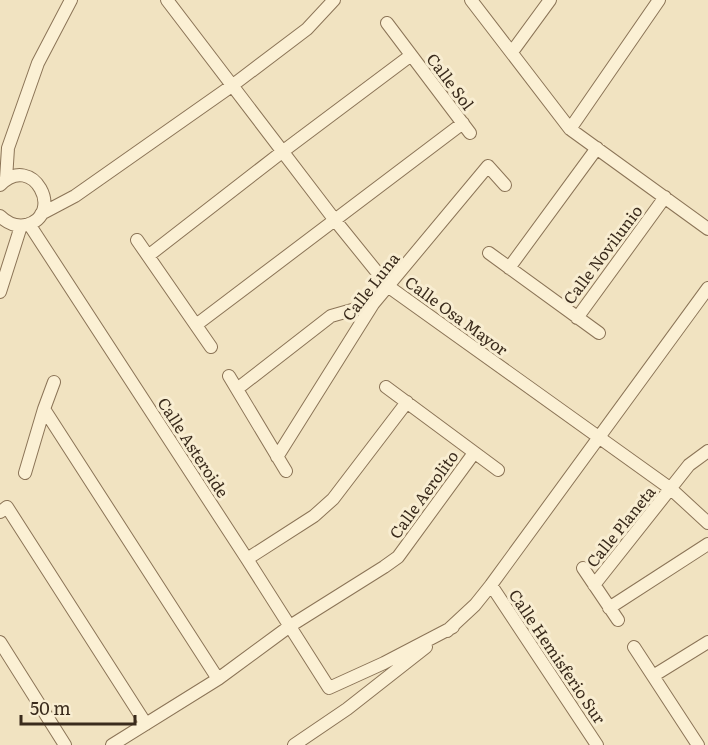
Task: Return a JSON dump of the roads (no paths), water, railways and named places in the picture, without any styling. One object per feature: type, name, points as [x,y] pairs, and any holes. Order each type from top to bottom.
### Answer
[{"type":"street","points":[[41,214],[45,200],[40,186],[35,181],[21,175],[3,182],[8,148],[38,63],[71,0]]},
{"type":"street","name":"Calle Osa Mayor","points":[[167,0],[334,219],[389,286],[671,489],[708,523]]},
{"type":"street","points":[[0,216],[12,225],[25,225],[75,196],[233,85],[307,29],[334,0]]},
{"type":"street","points":[[471,0],[570,129],[708,229]]},
{"type":"street","points":[[512,52],[550,0]]},
{"type":"street","points":[[570,129],[659,0]]},
{"type":"street","points":[[387,23],[410,56]]},
{"type":"street","name":"Calle Sol","points":[[148,256],[410,56],[466,128],[334,219],[196,325]]},
{"type":"street","points":[[508,268],[597,148]]},
{"type":"street","name":"Calle Luna","points":[[277,457],[373,304],[488,166],[505,185]]},
{"type":"street","name":"Calle Novilunio","points":[[489,253],[577,318],[665,197]]},
{"type":"street","points":[[0,292],[25,225]]},
{"type":"street","name":"Calle Asteroide","points":[[25,225],[247,559],[329,688],[384,663],[453,627]]},
{"type":"street","points":[[137,240],[211,347]]},
{"type":"street","name":"Calle Hemisferio Sur","points":[[294,745],[347,709],[453,627],[475,605],[708,288]]},
{"type":"street","points":[[237,388],[331,316],[373,304]]},
{"type":"street","points":[[577,318],[599,333]]},
{"type":"street","points":[[229,376],[286,471]]},
{"type":"street","points":[[25,473],[54,382]]},
{"type":"street","name":"Calle Aerolito","points":[[112,745],[218,679],[290,626],[398,556],[474,453],[386,387]]},
{"type":"street","points":[[247,559],[314,516],[333,499],[407,402]]},
{"type":"street","points":[[44,409],[218,679]]},
{"type":"street","name":"Calle Planeta","points":[[594,585],[689,465],[708,451]]},
{"type":"street","points":[[474,453],[498,470]]},
{"type":"street","points":[[0,512],[7,507],[146,724]]},
{"type":"street","points":[[609,608],[708,544]]},
{"type":"street","name":"Calle Planeta","points":[[583,568],[618,620]]},
{"type":"street","name":"Calle Hemisferio Sur","points":[[491,585],[597,745]]},
{"type":"street","points":[[0,642],[65,745]]},
{"type":"street","points":[[653,676],[708,642]]},
{"type":"street","points":[[633,647],[701,742]]}]
